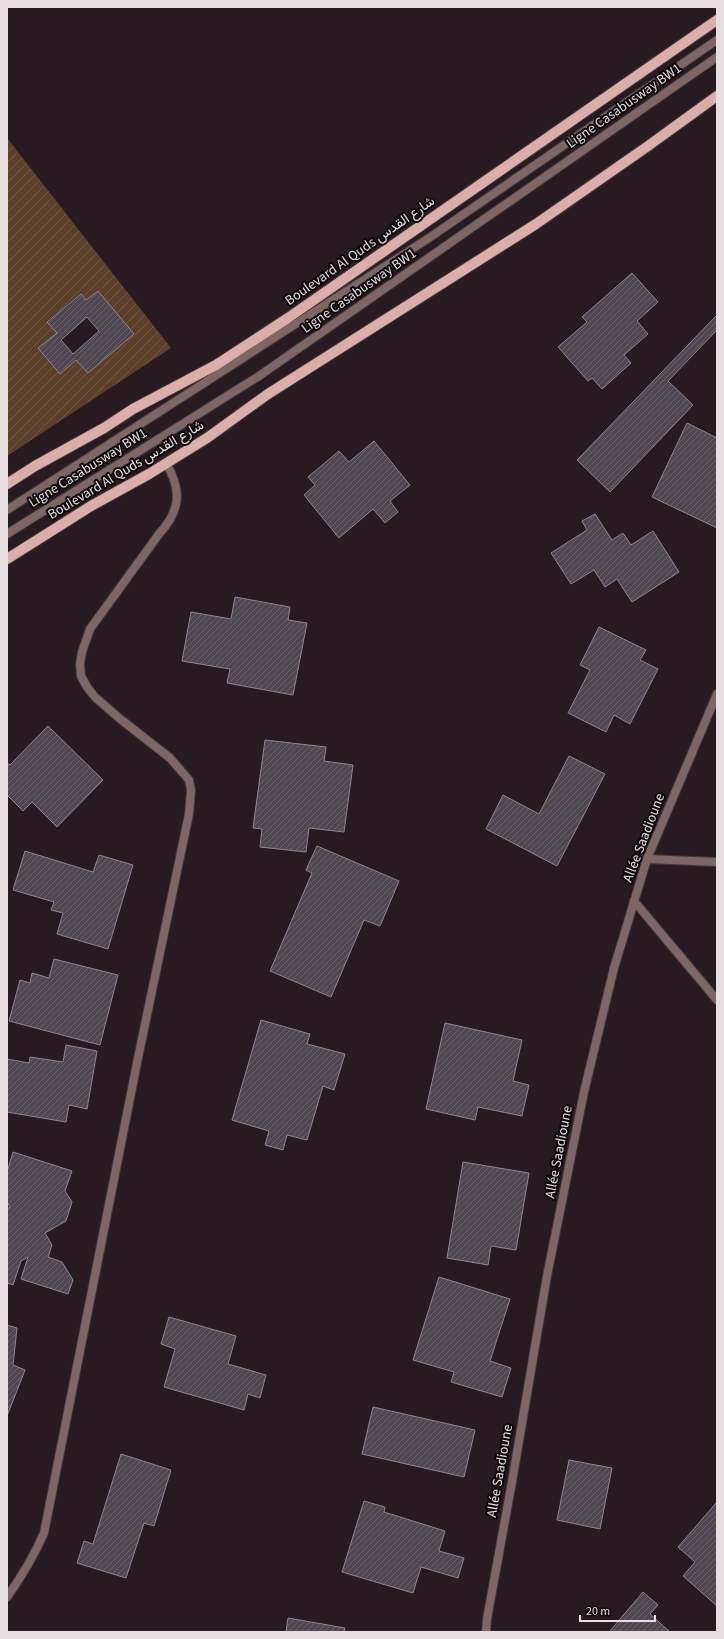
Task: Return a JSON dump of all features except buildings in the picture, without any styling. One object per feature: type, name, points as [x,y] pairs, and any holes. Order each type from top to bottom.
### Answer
[{"type":"main road","name":"Boulevard Al Quds شارع القدس","points":[[7,484],[35,466],[104,428],[134,409],[216,365],[288,318],[717,20]]},
{"type":"main road","name":"Boulevard Al Quds شارع القدس","points":[[7,559],[91,506],[207,438],[268,394],[536,224],[717,96]]},
{"type":"street","name":"Ligne Casabusway BW1","points":[[7,510],[429,238],[717,40]]},
{"type":"street","name":"Ligne Casabusway BW1","points":[[7,534],[259,376],[717,57]]},
{"type":"street","points":[[7,1597],[33,1558],[44,1532],[188,814],[191,790],[188,780],[170,758],[95,697],[81,676],[80,664],[82,652],[90,629],[168,524],[174,512],[177,499],[177,487],[174,476],[166,463]]},
{"type":"street","name":"Allée Saadioune","points":[[486,1632],[486,1619],[512,1482],[551,1253],[584,1092],[614,968],[647,859],[717,694]]},
{"type":"street","points":[[647,859],[717,862]]},
{"type":"street","points":[[634,901],[717,1000]]},
{"type":"shaded area","points":[[7,138],[171,348],[7,456]],"holes":[[[98,291],[134,334],[88,373],[76,360],[60,374],[38,348],[57,333],[47,321],[80,294],[86,300]]]}]
